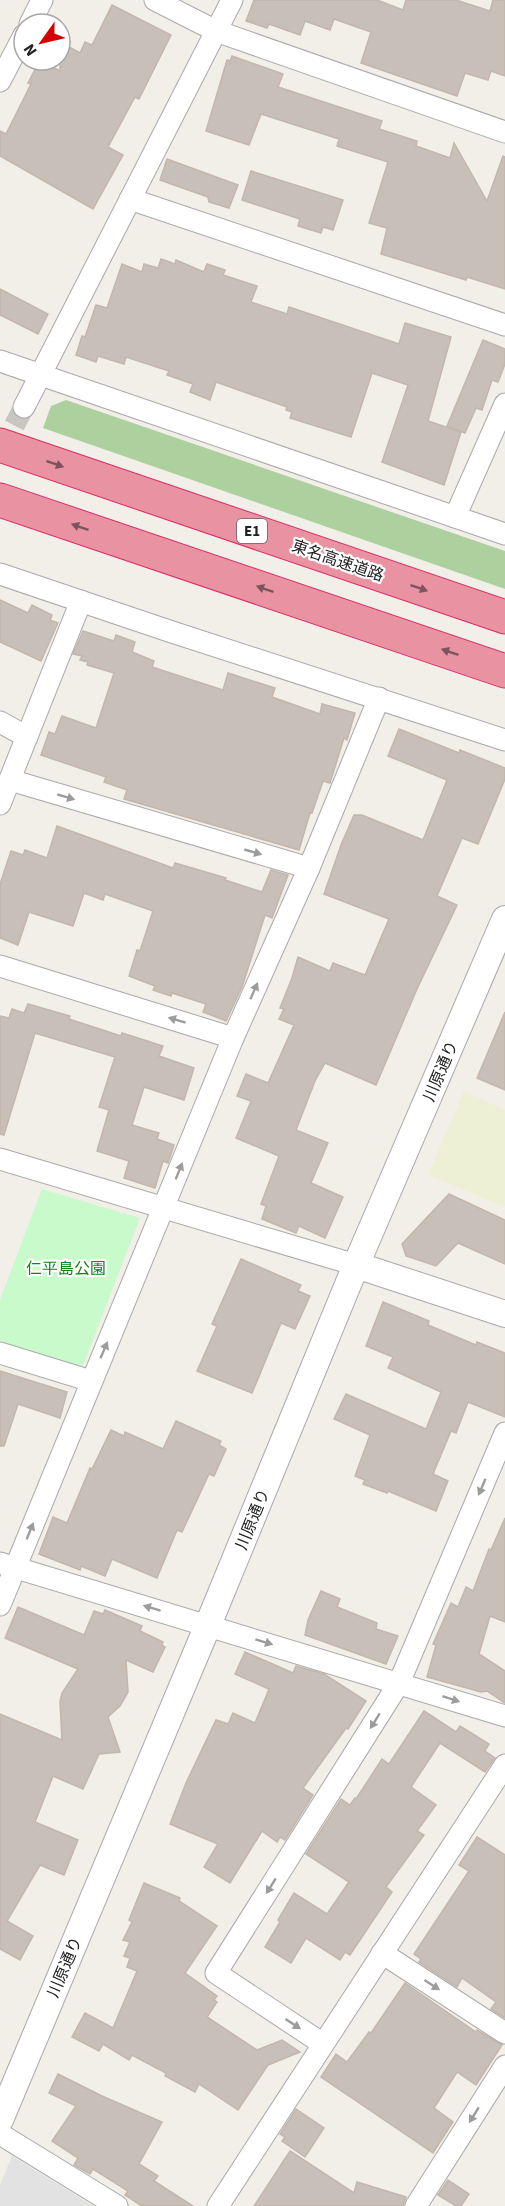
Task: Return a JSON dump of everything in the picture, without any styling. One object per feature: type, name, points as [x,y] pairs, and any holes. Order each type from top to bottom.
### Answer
[{"type":"highway","name":"東名高速道路","points":[[0,445],[505,617]]},
{"type":"highway","points":[[0,500],[505,671]]},
{"type":"street","points":[[155,0],[216,32],[505,132]]},
{"type":"street","points":[[24,407],[232,0]]},
{"type":"street","points":[[0,81],[12,58]]},
{"type":"street","points":[[130,199],[505,325]]},
{"type":"street","points":[[0,361],[505,534]]},
{"type":"street","points":[[456,517],[505,404]]},
{"type":"street","points":[[0,574],[505,740]]},
{"type":"street","points":[[0,804],[81,601]]},
{"type":"street","points":[[0,1605],[8,1565],[91,1381],[233,1038],[309,868],[379,698]]},
{"type":"street","points":[[0,722],[27,737]]},
{"type":"street","points":[[10,780],[309,868]]},
{"type":"street","name":"川原通り","points":[[0,2120],[356,1265],[505,919]]},
{"type":"street","points":[[0,966],[233,1038]]},
{"type":"street","points":[[0,1159],[356,1265],[505,1314]]},
{"type":"street","points":[[0,1353],[91,1381]]},
{"type":"street","points":[[323,2044],[216,1973],[399,1683],[505,1433]]},
{"type":"street","points":[[8,1565],[505,1716]]},
{"type":"street","points":[[218,2206],[505,1765]]},
{"type":"street","points":[[382,1953],[505,2032]]},
{"type":"street","points":[[416,2206],[505,2066]]},
{"type":"street","points":[[0,2134],[117,2206]]},
{"type":"green space","points":[[66,400],[505,551],[505,589],[43,428],[51,406]]},
{"type":"green space","points":[[464,1091],[505,1110],[505,1207],[428,1175]]},
{"type":"green space","name":"仁平島公園","points":[[42,1189],[140,1218],[82,1368],[0,1341],[0,1300]]},
{"type":"shaded area","points":[[12,2156],[93,2206],[0,2206],[0,2185]]},
{"type":"building","points":[[254,0],[377,0],[403,10],[406,0],[456,0],[490,11],[493,0],[505,0],[505,76],[491,71],[488,80],[465,73],[457,96],[361,63],[371,32],[334,19],[330,30],[305,21],[300,35],[269,24],[267,28],[246,21]]},
{"type":"building","points":[[112,5],[171,35],[139,99],[135,97],[108,147],[123,155],[93,209],[0,156],[0,131],[6,134],[31,84],[28,83],[34,72],[72,72],[72,49],[80,53],[85,42],[92,45]]},
{"type":"building","points":[[232,56],[283,74],[278,87],[382,121],[379,129],[417,141],[416,146],[450,158],[454,143],[487,201],[503,156],[505,157],[505,289],[467,277],[466,280],[381,254],[387,228],[369,223],[388,162],[337,146],[339,139],[261,114],[249,145],[206,131],[227,60],[230,61]]},
{"type":"building","points":[[167,159],[238,185],[229,208],[209,202],[208,197],[160,180]]},
{"type":"building","points":[[251,171],[343,200],[333,230],[323,227],[321,233],[298,226],[300,219],[242,200]]},
{"type":"building","points":[[161,259],[175,264],[176,260],[204,272],[207,264],[225,270],[223,275],[257,286],[251,302],[287,314],[289,307],[399,344],[405,323],[451,337],[428,421],[461,432],[444,485],[382,462],[408,385],[372,373],[351,437],[290,418],[292,412],[286,410],[287,407],[216,382],[210,400],[190,392],[193,384],[167,375],[169,371],[126,357],[124,364],[98,356],[96,362],[76,355],[96,305],[107,308],[122,264],[142,272],[144,264],[158,268]]},
{"type":"building","points":[[0,289],[48,314],[38,334],[0,315]]},
{"type":"building","points":[[483,340],[505,349],[505,364],[498,382],[492,380],[482,410],[476,408],[465,433],[447,426]]},
{"type":"building","points":[[0,600],[28,613],[32,605],[52,615],[50,620],[58,623],[41,661],[0,642]]},
{"type":"building","points":[[83,631],[114,641],[116,635],[135,642],[132,652],[154,661],[152,667],[223,690],[228,673],[275,688],[272,697],[320,714],[322,704],[355,713],[347,740],[344,738],[330,783],[323,781],[299,850],[124,799],[127,790],[104,782],[106,777],[41,755],[49,732],[55,734],[62,716],[96,728],[114,673],[87,665],[88,662],[80,660],[82,656],[73,654]]},
{"type":"building","points":[[399,729],[459,753],[460,750],[505,768],[505,779],[478,844],[462,838],[437,896],[457,905],[417,989],[376,1085],[325,1063],[315,1081],[296,1130],[328,1143],[311,1183],[343,1197],[325,1238],[299,1226],[296,1233],[262,1219],[266,1206],[261,1204],[279,1156],[236,1138],[251,1101],[237,1096],[246,1074],[268,1083],[294,1025],[279,1019],[284,1009],[280,1008],[298,957],[330,971],[333,963],[365,975],[389,919],[324,894],[341,845],[354,815],[362,815],[423,840],[447,780],[388,756]]},
{"type":"building","points":[[57,826],[173,868],[175,863],[226,878],[225,880],[262,892],[271,870],[288,875],[272,918],[265,915],[242,987],[226,1021],[203,1012],[206,1004],[172,993],[171,996],[153,990],[155,986],[129,976],[153,911],[105,894],[103,900],[84,893],[73,926],[29,912],[18,945],[0,938],[0,884],[11,851],[23,855],[25,850],[47,858]]},
{"type":"building","points":[[28,1004],[70,1016],[69,1019],[121,1036],[122,1033],[163,1046],[159,1056],[194,1068],[184,1100],[144,1087],[132,1125],[159,1133],[157,1139],[174,1145],[168,1163],[163,1161],[155,1188],[124,1178],[129,1161],[97,1151],[109,1110],[99,1107],[115,1057],[35,1033],[4,1135],[0,1134],[0,1016],[9,1018],[12,1009],[24,1013]]},
{"type":"building","points":[[505,1012],[505,1090],[477,1078]]},
{"type":"building","points":[[449,1194],[505,1220],[505,1264],[458,1243],[436,1266],[406,1256],[402,1244]]},
{"type":"building","points":[[241,1259],[301,1285],[298,1291],[310,1296],[295,1329],[281,1323],[252,1393],[197,1371],[217,1326],[212,1324]]},
{"type":"building","points":[[383,1302],[429,1321],[428,1325],[476,1345],[477,1342],[505,1353],[505,1417],[468,1402],[456,1433],[451,1431],[433,1474],[448,1481],[436,1511],[388,1491],[387,1493],[363,1484],[365,1480],[355,1476],[370,1435],[334,1419],[346,1394],[426,1429],[441,1392],[388,1368],[393,1357],[366,1346]]},
{"type":"building","points":[[0,1371],[67,1392],[60,1418],[18,1404],[4,1446],[0,1446]]},
{"type":"building","points":[[176,1421],[221,1441],[219,1445],[226,1449],[214,1476],[209,1474],[182,1532],[177,1530],[157,1578],[112,1559],[105,1576],[81,1566],[80,1570],[39,1554],[53,1517],[67,1523],[90,1468],[92,1469],[111,1430],[124,1436],[125,1432],[163,1449]]},
{"type":"building","points":[[505,1518],[505,1622],[490,1616],[479,1654],[505,1671],[505,1703],[487,1691],[481,1692],[427,1677],[436,1645],[433,1644],[451,1603],[458,1607],[466,1587],[473,1591],[489,1549],[491,1550]]},
{"type":"building","points":[[321,1591],[340,1599],[337,1607],[377,1623],[376,1629],[398,1636],[386,1664],[305,1635],[308,1620]]},
{"type":"building","points":[[18,1607],[84,1635],[94,1611],[103,1614],[105,1610],[142,1626],[140,1631],[163,1642],[162,1645],[165,1647],[153,1672],[126,1660],[128,1692],[120,1706],[108,1717],[120,1752],[99,1754],[83,1789],[53,1776],[35,1822],[78,1840],[64,1875],[40,1865],[7,1921],[33,1936],[20,1960],[0,1949],[0,1714],[62,1740],[60,1702],[62,1693],[78,1669],[5,1638]]},
{"type":"building","points":[[245,1652],[293,1673],[296,1666],[324,1674],[366,1701],[348,1729],[346,1728],[303,1788],[313,1795],[285,1840],[280,1837],[277,1842],[262,1831],[230,1883],[204,1867],[218,1844],[170,1824],[186,1783],[216,1720],[228,1724],[233,1713],[255,1723],[269,1689],[235,1674]]},
{"type":"building","points":[[424,1711],[456,1732],[460,1726],[489,1744],[485,1751],[495,1758],[485,1772],[440,1743],[411,1787],[436,1805],[417,1831],[424,1835],[386,1887],[392,1892],[350,1955],[345,1952],[340,1960],[306,1938],[291,1963],[265,1947],[294,1893],[327,1914],[349,1882],[306,1854],[341,1799],[350,1805],[356,1799],[382,1759],[389,1764]]},
{"type":"building","points":[[477,1837],[505,1855],[505,2018],[491,2009],[496,2002],[462,1978],[457,1987],[419,1962],[421,1959],[414,1954],[469,1871],[459,1865]]},
{"type":"building","points":[[144,1883],[180,1898],[179,1901],[217,1926],[185,1973],[217,1996],[214,2000],[217,2002],[207,2017],[257,2050],[282,2040],[300,2052],[268,2065],[238,2110],[199,2084],[195,2092],[132,2055],[129,2060],[103,2044],[99,2051],[72,2037],[85,2013],[113,2028],[137,1971],[127,1967],[130,1958],[124,1956],[130,1942],[123,1940],[132,1922],[129,1920]]},
{"type":"building","points":[[405,1983],[476,2032],[477,2030],[502,2045],[476,2085],[457,2072],[434,2108],[453,2122],[433,2153],[321,2077],[336,2054],[347,2062],[369,2032],[371,2033]]},
{"type":"building","points":[[58,2074],[162,2122],[139,2164],[158,2176],[154,2181],[193,2206],[142,2206],[125,2195],[128,2191],[93,2169],[90,2174],[74,2165],[78,2158],[52,2141],[76,2106],[49,2093]]},
{"type":"building","points":[[296,2109],[324,2128],[305,2157],[282,2141],[285,2137],[280,2134]]},
{"type":"building","points":[[290,2151],[354,2193],[357,2182],[406,2197],[403,2206],[254,2206]]},
{"type":"building","points":[[448,2180],[469,2194],[461,2206],[456,2206],[438,2195]]},
{"type":"tunnel","points":[[0,453],[24,407]]}]
